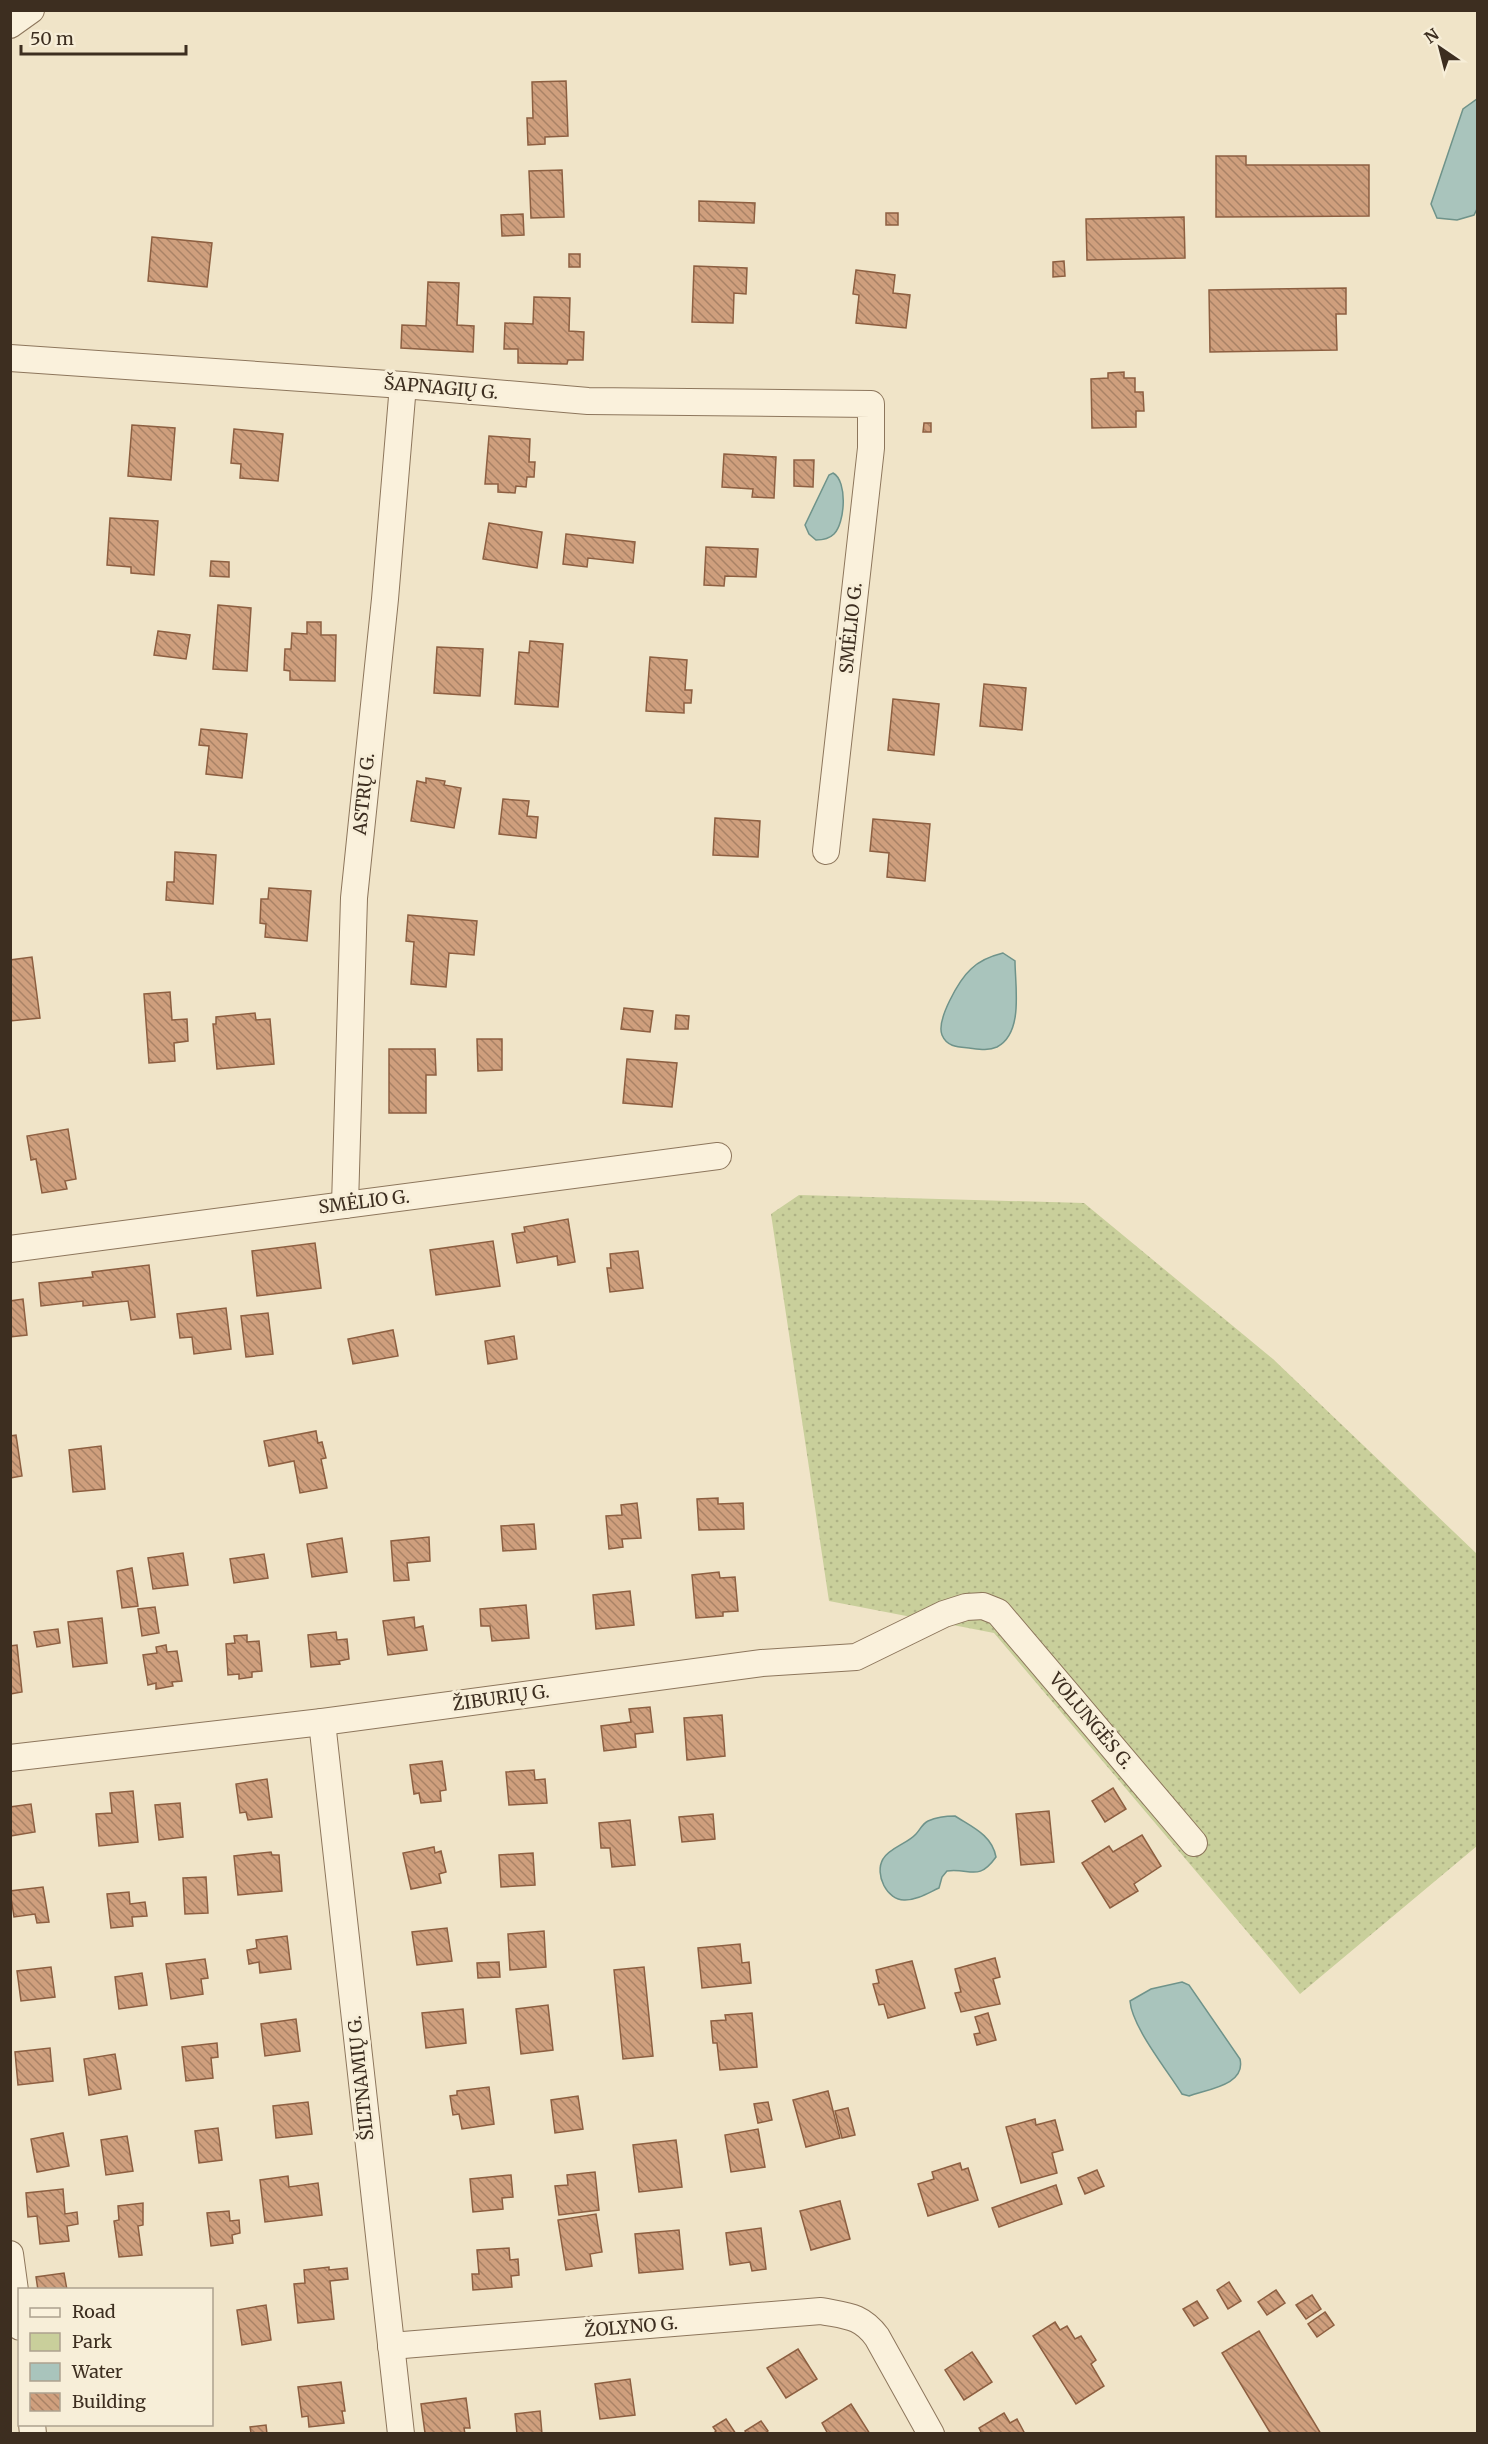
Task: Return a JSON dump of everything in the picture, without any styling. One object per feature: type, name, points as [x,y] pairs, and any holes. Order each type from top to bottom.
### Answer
[{"type":"street","points":[[10,26],[31,10]]},
{"type":"street","name":"ŠAPNAGIŲ G.","points":[[10,358],[403,385],[588,401],[871,404]]},
{"type":"street","name":"ASTRŲ G.","points":[[345,1204],[354,898],[385,599],[403,385]]},
{"type":"street","name":"SMĖLIO G.","points":[[826,851],[871,448],[871,404]]},
{"type":"street","name":"SMĖLIO G.","points":[[10,1249],[718,1156]]},
{"type":"street","name":"ŽIBURIŲ G.","points":[[10,1758],[322,1722],[762,1663],[856,1656],[945,1614],[966,1607],[983,1606]]},
{"type":"street","name":"VOLUNGĖS G.","points":[[983,1606],[998,1612],[1194,1843]]},
{"type":"street","name":"ŠILTNAMIŲ G.","points":[[322,1722],[401,2433]]},
{"type":"street","points":[[10,2254],[18,2312]]},
{"type":"street","name":"ŽOLYNO G.","points":[[391,2346],[821,2312],[852,2317],[868,2325],[931,2433]]},
{"type":"green space","points":[[799,1195],[1084,1203],[1273,1359],[1477,1554],[1477,1846],[1300,1994],[994,1633],[829,1601],[771,1214]]},
{"type":"water","points":[[1477,99],[1477,209],[1474,215],[1457,220],[1437,218],[1431,204],[1463,109]]},
{"type":"water","points":[[833,473],[838,477],[843,493],[841,521],[832,536],[816,540],[809,534],[805,525],[829,475]]},
{"type":"water","points":[[1003,953],[1015,961],[1016,1008],[1011,1031],[1006,1040],[990,1049],[953,1046],[944,1039],[941,1028],[945,1010],[955,991],[974,966]]},
{"type":"water","points":[[955,1816],[986,1837],[996,1857],[990,1865],[979,1872],[947,1871],[942,1877],[939,1888],[918,1898],[905,1900],[893,1896],[881,1879],[881,1865],[886,1855],[912,1837],[928,1821]]},
{"type":"water","points":[[1182,1982],[1189,1985],[1240,2059],[1240,2068],[1232,2080],[1224,2085],[1189,2096],[1182,2094],[1143,2036],[1130,2001],[1151,1989]]},
{"type":"building","points":[[566,81],[568,136],[545,137],[545,144],[528,145],[527,118],[533,118],[532,82]]},
{"type":"building","points":[[1216,156],[1246,156],[1246,165],[1369,165],[1369,216],[1216,217]]},
{"type":"building","points":[[562,170],[564,217],[531,218],[529,171]]},
{"type":"building","points":[[699,201],[755,203],[754,223],[699,221]]},
{"type":"building","points":[[886,213],[898,213],[898,225],[886,225]]},
{"type":"building","points":[[523,214],[524,235],[502,236],[501,215]]},
{"type":"building","points":[[1184,217],[1185,258],[1087,260],[1086,219]]},
{"type":"building","points":[[152,237],[212,243],[207,287],[148,281]]},
{"type":"building","points":[[569,254],[580,254],[580,267],[569,267]]},
{"type":"building","points":[[1064,261],[1065,276],[1053,277],[1053,262]]},
{"type":"building","points":[[694,266],[747,268],[746,294],[734,293],[733,323],[692,322]]},
{"type":"building","points":[[856,270],[895,275],[893,293],[910,295],[906,328],[856,323],[859,295],[853,294]]},
{"type":"building","points":[[428,282],[459,283],[457,325],[474,326],[473,352],[401,348],[402,325],[426,326]]},
{"type":"building","points":[[1346,288],[1346,314],[1336,314],[1337,350],[1210,352],[1209,290]]},
{"type":"building","points":[[534,297],[570,298],[569,331],[584,332],[583,360],[568,360],[567,364],[518,363],[518,349],[504,349],[505,323],[533,324]]},
{"type":"building","points":[[1124,372],[1124,378],[1135,378],[1135,392],[1143,392],[1144,411],[1136,411],[1136,427],[1092,428],[1091,379],[1108,378],[1108,373]]},
{"type":"building","points":[[924,423],[931,423],[931,432],[923,432]]},
{"type":"building","points":[[132,425],[175,428],[171,480],[128,476]]},
{"type":"building","points":[[234,429],[283,434],[278,481],[240,478],[241,464],[231,463]]},
{"type":"building","points":[[489,436],[530,439],[529,462],[535,462],[534,477],[527,477],[526,487],[516,486],[515,493],[498,492],[498,484],[485,484]]},
{"type":"building","points":[[724,454],[776,457],[774,498],[752,497],[753,489],[722,487]]},
{"type":"building","points":[[794,460],[814,460],[813,487],[794,486]]},
{"type":"building","points":[[110,518],[158,521],[154,575],[131,573],[131,567],[107,565]]},
{"type":"building","points":[[489,523],[542,532],[537,568],[483,559]]},
{"type":"building","points":[[566,534],[635,542],[633,563],[588,558],[587,567],[563,564]]},
{"type":"building","points":[[706,547],[758,549],[756,577],[725,576],[724,586],[704,585]]},
{"type":"building","points":[[211,561],[229,562],[229,577],[210,576]]},
{"type":"building","points":[[218,605],[251,608],[247,671],[213,669]]},
{"type":"building","points":[[307,622],[321,622],[321,635],[336,635],[335,681],[290,680],[290,671],[284,670],[285,649],[291,649],[292,633],[307,634]]},
{"type":"building","points":[[158,631],[190,635],[186,659],[154,655]]},
{"type":"building","points":[[530,641],[563,644],[558,707],[515,704],[519,652],[529,653]]},
{"type":"building","points":[[437,647],[483,649],[480,696],[434,693]]},
{"type":"building","points":[[650,657],[687,660],[685,690],[692,690],[691,703],[684,703],[684,713],[646,711]]},
{"type":"building","points":[[984,684],[1026,688],[1022,730],[980,726]]},
{"type":"building","points":[[893,699],[939,704],[934,755],[888,750]]},
{"type":"building","points":[[201,729],[247,734],[242,778],[206,774],[209,746],[199,745]]},
{"type":"building","points":[[426,778],[445,781],[444,785],[461,788],[454,828],[411,821],[417,781],[426,783]]},
{"type":"building","points":[[503,799],[529,801],[527,816],[538,817],[536,838],[499,834]]},
{"type":"building","points":[[715,818],[760,821],[758,857],[713,855]]},
{"type":"building","points":[[873,819],[930,824],[925,881],[887,877],[889,853],[870,851]]},
{"type":"building","points":[[175,852],[216,855],[213,904],[166,900],[167,882],[174,882]]},
{"type":"building","points":[[269,888],[311,891],[307,941],[265,937],[266,924],[260,923],[261,899],[268,899]]},
{"type":"building","points":[[408,915],[477,921],[474,955],[449,953],[446,987],[411,984],[414,942],[406,941]]},
{"type":"building","points":[[32,957],[40,1018],[10,1021],[10,960]]},
{"type":"building","points":[[170,992],[172,1020],[187,1019],[188,1041],[174,1043],[175,1061],[149,1063],[144,994]]},
{"type":"building","points":[[624,1008],[653,1011],[650,1032],[621,1029]]},
{"type":"building","points":[[255,1013],[256,1020],[270,1019],[274,1064],[217,1069],[213,1024],[216,1024],[216,1017]]},
{"type":"building","points":[[676,1015],[689,1016],[688,1029],[675,1029]]},
{"type":"building","points":[[477,1039],[502,1039],[502,1070],[478,1071]]},
{"type":"building","points":[[389,1049],[435,1049],[436,1075],[426,1075],[426,1113],[389,1113]]},
{"type":"building","points":[[627,1059],[677,1063],[672,1107],[623,1103]]},
{"type":"building","points":[[68,1129],[76,1179],[65,1181],[67,1189],[42,1193],[36,1159],[31,1160],[27,1136]]},
{"type":"building","points":[[568,1219],[575,1262],[558,1265],[557,1256],[517,1263],[512,1234],[525,1232],[524,1227]]},
{"type":"building","points":[[493,1241],[500,1286],[436,1295],[430,1250]]},
{"type":"building","points":[[315,1243],[321,1288],[257,1296],[252,1251]]},
{"type":"building","points":[[638,1251],[643,1288],[610,1292],[607,1268],[611,1268],[610,1254]]},
{"type":"building","points":[[149,1265],[155,1317],[131,1320],[128,1301],[83,1306],[83,1301],[41,1306],[39,1283],[93,1277],[92,1272]]},
{"type":"building","points":[[23,1299],[27,1335],[10,1337],[10,1301]]},
{"type":"building","points":[[226,1308],[231,1349],[194,1354],[192,1337],[180,1338],[177,1314]]},
{"type":"building","points":[[268,1313],[273,1354],[246,1357],[241,1316]]},
{"type":"building","points":[[393,1330],[398,1356],[353,1364],[348,1339]]},
{"type":"building","points":[[514,1336],[517,1359],[488,1364],[485,1341]]},
{"type":"building","points":[[316,1431],[318,1443],[322,1442],[326,1458],[321,1459],[327,1488],[300,1493],[294,1461],[269,1466],[264,1441]]},
{"type":"building","points":[[16,1435],[22,1476],[10,1478],[10,1436]]},
{"type":"building","points":[[101,1446],[105,1489],[73,1492],[69,1450]]},
{"type":"building","points":[[718,1498],[718,1504],[743,1503],[744,1529],[699,1530],[697,1499]]},
{"type":"building","points":[[637,1503],[641,1538],[622,1539],[623,1547],[609,1549],[606,1516],[622,1515],[621,1505]]},
{"type":"building","points":[[534,1524],[536,1549],[503,1551],[501,1526]]},
{"type":"building","points":[[429,1537],[430,1561],[407,1563],[409,1580],[394,1581],[391,1541]]},
{"type":"building","points":[[342,1538],[347,1572],[312,1577],[307,1544]]},
{"type":"building","points":[[183,1553],[188,1585],[153,1589],[148,1558]]},
{"type":"building","points":[[264,1554],[268,1578],[234,1583],[230,1559]]},
{"type":"building","points":[[132,1568],[138,1606],[122,1608],[117,1571]]},
{"type":"building","points":[[719,1572],[720,1578],[735,1577],[738,1611],[723,1612],[723,1616],[696,1618],[692,1575]]},
{"type":"building","points":[[630,1591],[634,1625],[596,1629],[593,1595]]},
{"type":"building","points":[[526,1605],[529,1638],[492,1641],[490,1626],[481,1626],[480,1609]]},
{"type":"building","points":[[155,1607],[159,1633],[142,1636],[138,1609]]},
{"type":"building","points":[[414,1617],[415,1628],[423,1626],[427,1650],[388,1655],[383,1621]]},
{"type":"building","points":[[102,1618],[107,1663],[73,1667],[68,1622]]},
{"type":"building","points":[[58,1629],[60,1643],[37,1647],[34,1632]]},
{"type":"building","points":[[336,1632],[337,1640],[347,1639],[349,1659],[339,1661],[340,1664],[311,1667],[308,1635]]},
{"type":"building","points":[[247,1635],[247,1642],[259,1641],[262,1671],[252,1672],[252,1677],[239,1679],[239,1674],[228,1675],[226,1644],[235,1643],[234,1636]]},
{"type":"building","points":[[17,1645],[22,1692],[10,1694],[10,1646]]},
{"type":"building","points":[[166,1645],[167,1652],[177,1651],[182,1681],[172,1682],[173,1686],[156,1689],[156,1683],[148,1685],[143,1655],[157,1653],[156,1647]]},
{"type":"building","points":[[650,1707],[653,1732],[635,1734],[636,1747],[604,1751],[601,1726],[631,1722],[629,1709]]},
{"type":"building","points":[[722,1715],[725,1756],[687,1760],[684,1718]]},
{"type":"building","points":[[442,1761],[446,1790],[440,1791],[441,1801],[421,1803],[419,1793],[414,1794],[410,1765]]},
{"type":"building","points":[[534,1770],[535,1780],[545,1779],[547,1803],[509,1805],[506,1772]]},
{"type":"building","points":[[267,1779],[272,1817],[248,1820],[246,1812],[240,1813],[236,1784]]},
{"type":"building","points":[[1113,1788],[1126,1809],[1105,1822],[1092,1801]]},
{"type":"building","points":[[133,1791],[138,1842],[99,1846],[96,1814],[112,1813],[110,1793]]},
{"type":"building","points":[[180,1803],[183,1837],[159,1840],[155,1805]]},
{"type":"building","points":[[31,1804],[35,1832],[10,1836],[10,1807]]},
{"type":"building","points":[[1049,1811],[1054,1862],[1021,1865],[1016,1814]]},
{"type":"building","points":[[713,1814],[715,1839],[682,1842],[679,1817]]},
{"type":"building","points":[[630,1820],[635,1865],[612,1867],[610,1848],[601,1848],[599,1823]]},
{"type":"building","points":[[1142,1835],[1161,1866],[1134,1884],[1138,1891],[1110,1908],[1082,1863],[1109,1846],[1113,1852]]},
{"type":"building","points":[[434,1847],[435,1853],[441,1851],[446,1872],[439,1874],[441,1883],[411,1889],[403,1853]]},
{"type":"building","points":[[271,1852],[272,1855],[279,1855],[282,1891],[238,1895],[234,1856]]},
{"type":"building","points":[[533,1853],[535,1885],[501,1887],[499,1855]]},
{"type":"building","points":[[206,1877],[208,1913],[185,1914],[183,1878]]},
{"type":"building","points":[[43,1887],[49,1922],[37,1923],[35,1914],[14,1917],[10,1891]]},
{"type":"building","points":[[129,1892],[130,1904],[145,1902],[147,1916],[132,1917],[133,1926],[111,1928],[107,1894]]},
{"type":"building","points":[[447,1928],[452,1961],[417,1965],[412,1932]]},
{"type":"building","points":[[544,1931],[546,1967],[510,1970],[508,1934]]},
{"type":"building","points":[[287,1936],[291,1969],[260,1973],[259,1962],[249,1964],[247,1950],[257,1948],[256,1940]]},
{"type":"building","points":[[740,1944],[742,1963],[749,1962],[751,1983],[702,1988],[698,1948]]},
{"type":"building","points":[[995,1958],[1000,1977],[993,1979],[1000,2004],[961,2012],[955,1993],[961,1992],[955,1969]]},
{"type":"building","points":[[205,1959],[208,1978],[201,1979],[203,1994],[171,1999],[166,1964]]},
{"type":"building","points":[[912,1961],[925,2008],[888,2018],[884,2004],[879,2005],[873,1984],[879,1983],[876,1970]]},
{"type":"building","points":[[499,1962],[500,1977],[478,1978],[477,1963]]},
{"type":"building","points":[[51,1967],[55,1997],[21,2001],[17,1971]]},
{"type":"building","points":[[644,1967],[653,2056],[623,2059],[614,1970]]},
{"type":"building","points":[[142,1973],[147,2005],[119,2009],[115,1977]]},
{"type":"building","points":[[548,2005],[553,2050],[521,2054],[516,2009]]},
{"type":"building","points":[[463,2009],[466,2043],[426,2048],[422,2013]]},
{"type":"building","points":[[752,2013],[757,2067],[720,2070],[717,2043],[713,2043],[711,2021],[726,2020],[725,2015]]},
{"type":"building","points":[[988,2013],[996,2040],[977,2045],[974,2034],[980,2033],[975,2017]]},
{"type":"building","points":[[296,2019],[300,2051],[265,2056],[261,2024]]},
{"type":"building","points":[[217,2043],[218,2057],[211,2058],[213,2078],[186,2081],[182,2047]]},
{"type":"building","points":[[50,2048],[53,2081],[18,2085],[15,2052]]},
{"type":"building","points":[[115,2054],[121,2089],[89,2095],[84,2059]]},
{"type":"building","points":[[489,2087],[494,2124],[462,2129],[459,2114],[453,2115],[450,2096],[457,2095],[457,2091]]},
{"type":"building","points":[[828,2091],[840,2138],[806,2147],[793,2100]]},
{"type":"building","points":[[578,2096],[583,2129],[555,2133],[551,2100]]},
{"type":"building","points":[[308,2102],[312,2134],[276,2138],[273,2106]]},
{"type":"building","points":[[768,2102],[772,2120],[758,2123],[754,2104]]},
{"type":"building","points":[[848,2108],[855,2135],[842,2138],[835,2111]]},
{"type":"building","points":[[1035,2119],[1036,2125],[1055,2120],[1063,2150],[1052,2153],[1057,2173],[1021,2183],[1006,2127]]},
{"type":"building","points":[[218,2128],[222,2160],[199,2163],[195,2131]]},
{"type":"building","points":[[758,2129],[765,2167],[731,2172],[725,2135]]},
{"type":"building","points":[[63,2133],[69,2166],[37,2172],[31,2139]]},
{"type":"building","points":[[127,2136],[133,2171],[106,2175],[101,2140]]},
{"type":"building","points":[[676,2140],[682,2187],[639,2192],[633,2145]]},
{"type":"building","points":[[960,2163],[962,2170],[968,2168],[978,2200],[928,2216],[918,2184],[934,2179],[932,2172]]},
{"type":"building","points":[[1097,2170],[1104,2186],[1085,2194],[1078,2178]]},
{"type":"building","points":[[595,2172],[599,2210],[559,2215],[555,2186],[568,2185],[567,2175]]},
{"type":"building","points":[[511,2175],[513,2197],[502,2198],[503,2209],[473,2212],[470,2179]]},
{"type":"building","points":[[288,2176],[289,2187],[318,2183],[322,2215],[265,2222],[260,2180]]},
{"type":"building","points":[[1056,2185],[1062,2204],[999,2227],[992,2208]]},
{"type":"building","points":[[63,2189],[65,2214],[77,2212],[78,2224],[67,2226],[69,2241],[40,2244],[37,2216],[28,2217],[26,2193]]},
{"type":"building","points":[[840,2201],[850,2239],[811,2250],[800,2211]]},
{"type":"building","points":[[143,2203],[143,2225],[138,2226],[142,2255],[119,2257],[114,2221],[119,2220],[118,2206]]},
{"type":"building","points":[[229,2211],[230,2221],[239,2220],[240,2233],[232,2235],[233,2243],[211,2246],[207,2213]]},
{"type":"building","points":[[596,2214],[602,2252],[590,2254],[592,2266],[566,2270],[558,2220]]},
{"type":"building","points":[[761,2228],[766,2269],[752,2271],[750,2262],[730,2265],[726,2233]]},
{"type":"building","points":[[679,2230],[683,2269],[639,2273],[635,2234]]},
{"type":"building","points":[[509,2248],[510,2260],[518,2259],[519,2275],[511,2276],[512,2287],[473,2290],[472,2274],[479,2274],[477,2250]]},
{"type":"building","points":[[329,2267],[329,2270],[347,2268],[348,2279],[330,2281],[334,2319],[298,2323],[294,2284],[305,2283],[304,2270]]},
{"type":"building","points":[[64,2273],[67,2288],[38,2288],[36,2277]]},
{"type":"building","points":[[1229,2282],[1241,2301],[1228,2309],[1217,2290]]},
{"type":"building","points":[[1276,2290],[1285,2303],[1267,2315],[1258,2302]]},
{"type":"building","points":[[1312,2295],[1321,2309],[1306,2319],[1296,2305]]},
{"type":"building","points":[[1197,2301],[1208,2318],[1194,2326],[1183,2309]]},
{"type":"building","points":[[266,2305],[271,2340],[242,2345],[237,2310]]},
{"type":"building","points":[[1325,2312],[1334,2325],[1317,2337],[1308,2324]]},
{"type":"building","points":[[1055,2322],[1060,2330],[1067,2326],[1075,2339],[1081,2336],[1096,2360],[1091,2364],[1104,2386],[1076,2404],[1033,2336]]},
{"type":"building","points":[[1259,2331],[1321,2434],[1271,2434],[1222,2353]]},
{"type":"building","points":[[798,2349],[817,2379],[786,2398],[767,2368]]},
{"type":"building","points":[[972,2352],[992,2382],[964,2400],[945,2370]]},
{"type":"building","points":[[630,2379],[635,2415],[600,2419],[595,2384]]},
{"type":"building","points":[[341,2382],[345,2411],[342,2411],[344,2423],[309,2427],[308,2416],[302,2417],[298,2387]]},
{"type":"building","points":[[466,2398],[470,2428],[464,2428],[465,2434],[425,2433],[421,2404]]},
{"type":"building","points":[[851,2404],[870,2434],[828,2434],[822,2423]]},
{"type":"building","points":[[540,2411],[542,2434],[517,2434],[515,2414]]},
{"type":"building","points":[[1004,2413],[1010,2423],[1017,2419],[1025,2434],[982,2434],[979,2428]]},
{"type":"building","points":[[726,2419],[736,2434],[713,2434],[716,2431],[713,2427]]},
{"type":"building","points":[[761,2421],[768,2431],[765,2434],[747,2434],[745,2431]]},
{"type":"building","points":[[266,2425],[267,2434],[247,2434],[251,2433],[250,2427]]}]
